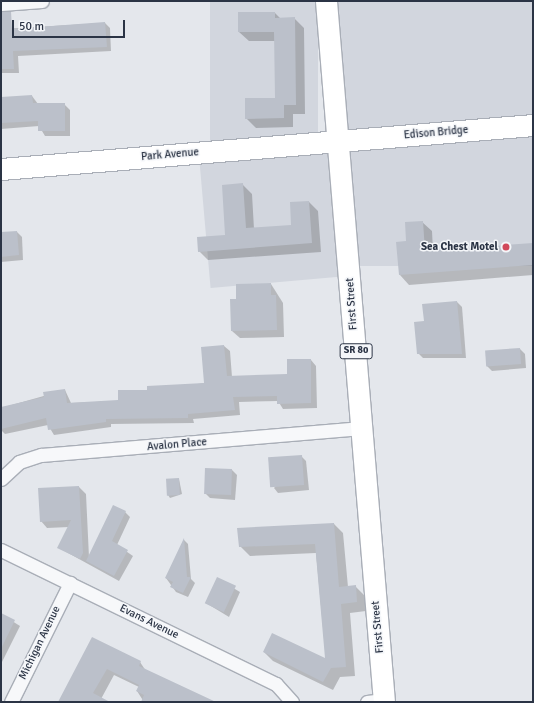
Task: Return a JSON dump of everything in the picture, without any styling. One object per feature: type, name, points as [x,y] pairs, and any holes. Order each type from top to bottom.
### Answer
[{"type":"main road","name":"First Street","points":[[326,1],[362,428],[379,701]]},
{"type":"main road","name":"Edison Bridge","points":[[339,141],[533,125]]},
{"type":"main road","name":"Park Avenue","points":[[1,169],[339,141]]},
{"type":"street","points":[[1,4],[42,1]]},
{"type":"street","name":"Avalon Place","points":[[1,479],[19,462],[41,455],[362,428]]},
{"type":"street","name":"Evans Avenue","points":[[1,550],[276,684],[292,702]]},
{"type":"street","name":"Michigan Avenue","points":[[11,702],[70,583]]},
{"type":"shaded area","points":[[210,1],[318,1],[318,143],[210,143]]},
{"type":"shaded area","points":[[335,1],[533,1],[533,117],[347,132]]},
{"type":"shaded area","points":[[347,133],[533,133],[533,266],[347,266]]},
{"type":"shaded area","points":[[331,150],[342,277],[211,288],[200,162]]},
{"type":"building","points":[[11,11],[12,29],[105,22],[107,47],[13,51],[14,69],[1,69],[1,12]]},
{"type":"building","points":[[238,12],[275,12],[275,18],[295,17],[296,105],[284,105],[284,118],[245,119],[245,98],[275,98],[274,32],[238,32]]},
{"type":"building","points":[[32,95],[33,103],[65,103],[65,131],[38,131],[38,121],[1,123],[1,97]]},
{"type":"building","points":[[243,183],[246,228],[291,225],[290,202],[309,201],[312,243],[198,252],[197,237],[225,235],[222,185]]},
{"type":"building","name":"Sea Chest Motel","points":[[423,221],[425,251],[533,243],[533,265],[399,275],[396,242],[406,241],[405,222]]},
{"type":"building","points":[[17,231],[19,255],[1,257],[1,232]]},
{"type":"building","points":[[271,283],[271,295],[276,295],[277,330],[231,331],[230,299],[236,299],[236,284]]},
{"type":"building","points":[[457,301],[462,354],[417,354],[414,322],[424,321],[422,304]]},
{"type":"building","points":[[224,345],[227,376],[287,374],[287,359],[311,359],[311,403],[277,404],[277,396],[233,397],[235,410],[188,414],[188,418],[106,419],[106,422],[48,430],[46,418],[1,429],[1,407],[44,397],[43,392],[65,389],[67,403],[118,400],[118,390],[147,390],[147,386],[204,383],[201,347]]},
{"type":"building","points":[[520,348],[521,364],[486,366],[485,350]]},
{"type":"building","points":[[302,455],[304,485],[270,487],[268,457]]},
{"type":"building","points":[[205,468],[232,469],[231,495],[204,494]]},
{"type":"building","points":[[179,478],[180,495],[167,496],[166,479]]},
{"type":"building","points":[[79,486],[83,553],[80,559],[57,548],[71,520],[40,522],[38,488]]},
{"type":"building","points":[[113,505],[126,511],[112,541],[128,550],[114,576],[86,561]]},
{"type":"building","points":[[334,523],[339,587],[356,585],[357,602],[341,604],[346,667],[331,668],[323,682],[263,652],[272,633],[325,658],[315,544],[239,547],[237,528]]},
{"type":"building","points":[[184,538],[187,577],[191,577],[183,593],[170,587],[173,582],[165,578]]},
{"type":"building","points":[[217,577],[236,586],[224,612],[205,603]]},
{"type":"building","points":[[1,613],[15,620],[1,649]]},
{"type":"building","points":[[92,637],[141,661],[139,666],[216,702],[141,702],[144,695],[136,691],[139,685],[107,669],[93,693],[110,702],[58,702]]},
{"type":"place","name":"Sea Chest Motel","points":[[506,247]]}]
